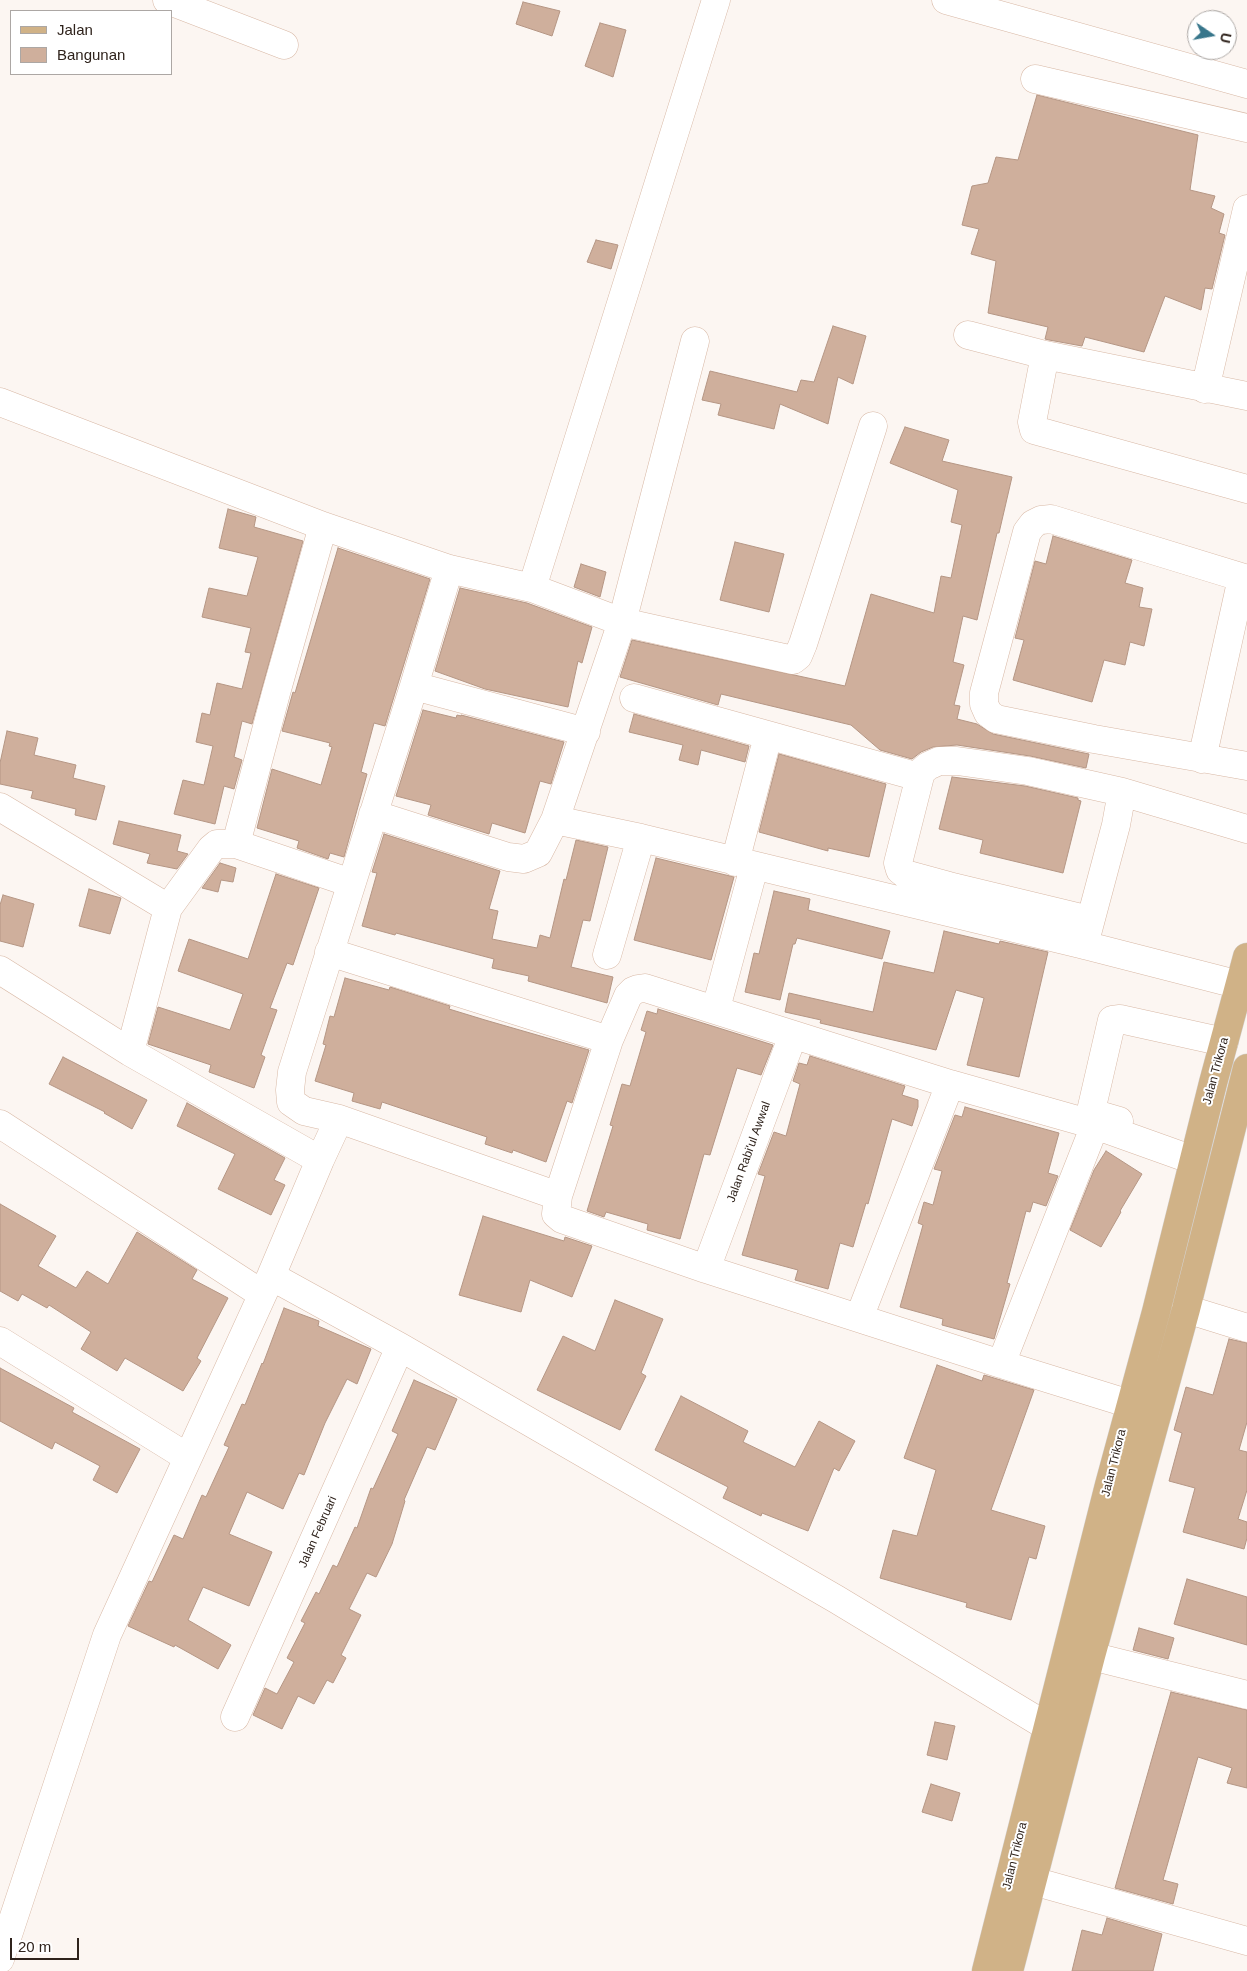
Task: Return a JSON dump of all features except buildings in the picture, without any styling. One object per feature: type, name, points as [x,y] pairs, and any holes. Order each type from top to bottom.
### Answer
[{"type":"main road","name":"Jalan Trikora","points":[[986,1971],[1109,1485],[1159,1303],[1247,957]]},
{"type":"main road","name":"Jalan Trikora","points":[[1010,1971],[1091,1656],[1186,1309],[1247,1068]]},
{"type":"main road","points":[[1109,1485],[1136,1493]]},
{"type":"street","points":[[167,0],[284,45]]},
{"type":"street","points":[[532,588],[716,0]]},
{"type":"street","points":[[946,0],[1247,84]]},
{"type":"street","points":[[1035,79],[1247,128]]},
{"type":"street","points":[[1205,388],[1247,209]]},
{"type":"street","points":[[968,335],[1044,355],[1247,396]]},
{"type":"street","points":[[372,814],[508,857],[524,859],[538,853],[555,820],[622,622],[695,341]]},
{"type":"street","points":[[1044,355],[1032,422],[1034,430],[1247,489]]},
{"type":"street","points":[[0,402],[323,526],[450,568],[532,588],[622,622],[793,660],[798,656],[803,644],[873,426]]},
{"type":"street","points":[[1202,758],[1245,579],[1051,519],[1041,520],[1033,524],[1027,532],[984,693],[984,704],[988,713],[996,719],[1094,740],[1247,766]]},
{"type":"street","points":[[236,844],[323,526]]},
{"type":"street","points":[[450,568],[292,1072],[291,1102],[304,1111],[339,1119],[558,1196]]},
{"type":"street","points":[[414,686],[586,732]]},
{"type":"street","points":[[634,698],[919,778]]},
{"type":"street","points":[[718,1001],[768,736]]},
{"type":"street","points":[[1240,985],[949,886],[905,874],[900,870],[898,863],[921,772],[939,761],[957,761],[1028,771],[1122,792],[1247,829]]},
{"type":"street","points":[[1087,933],[1116,825],[1122,792]]},
{"type":"street","points":[[0,807],[168,908]]},
{"type":"street","points":[[555,820],[641,838],[745,864],[1087,933]]},
{"type":"street","points":[[607,955],[641,838]]},
{"type":"street","points":[[130,1052],[168,908],[210,849],[217,844],[236,844],[351,883]]},
{"type":"street","points":[[329,952],[609,1040]]},
{"type":"street","points":[[0,970],[130,1052],[320,1160]]},
{"type":"street","points":[[1130,1404],[706,1269],[558,1217],[556,1209],[558,1196],[609,1040],[628,996],[638,988],[645,988],[950,1084],[1095,1126],[1196,1152]]},
{"type":"street","points":[[1196,1152],[1092,1113],[1091,1108],[1110,1024],[1116,1018],[1224,1042]]},
{"type":"street","name":"Jalan Rabi'ul Awwal","points":[[706,1269],[793,1036]]},
{"type":"street","points":[[858,1318],[950,1084]]},
{"type":"street","points":[[0,1959],[107,1635],[339,1119]]},
{"type":"street","points":[[0,1124],[266,1285],[400,1347],[836,1599],[1048,1727]]},
{"type":"street","points":[[1001,1364],[1095,1126]]},
{"type":"street","points":[[1186,1309],[1247,1328]]},
{"type":"street","points":[[0,1341],[187,1457]]},
{"type":"street","name":"Jalan Februari","points":[[235,1717],[400,1347]]},
{"type":"street","points":[[1091,1656],[1247,1696]]},
{"type":"street","points":[[1033,1881],[1247,1941]]}]
